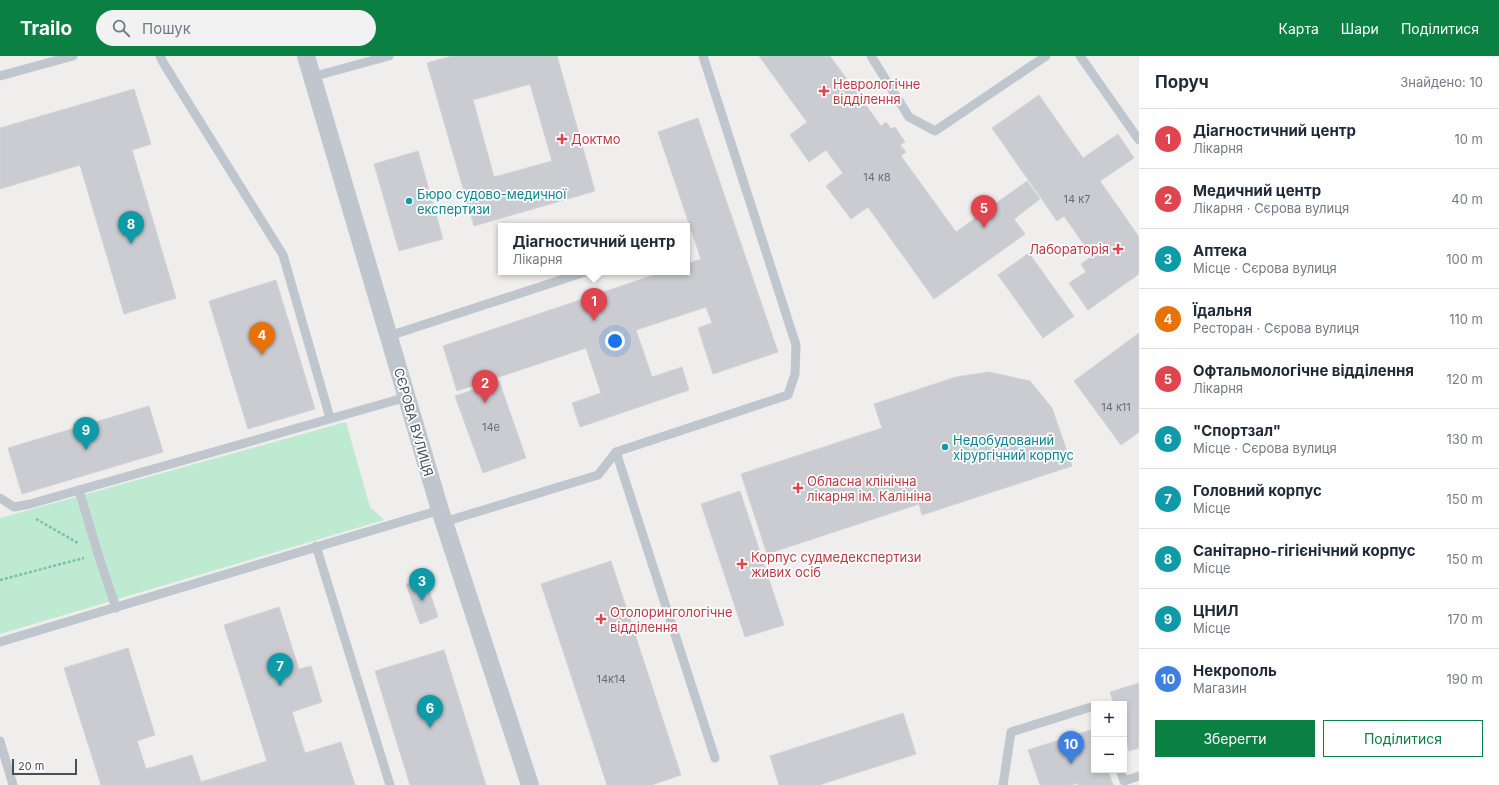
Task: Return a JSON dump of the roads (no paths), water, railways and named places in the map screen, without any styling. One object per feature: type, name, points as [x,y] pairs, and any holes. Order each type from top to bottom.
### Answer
[{"type":"street","name":"СЄРОВА ВУЛИЦЯ","points":[[306,56],[442,516],[530,785]]},
{"type":"lane","points":[[0,76],[73,56]]},
{"type":"lane","points":[[160,56],[282,255],[330,418]]},
{"type":"lane","points":[[312,77],[389,56]]},
{"type":"lane","points":[[0,642],[316,546],[442,516],[598,475],[616,452],[788,395],[795,374],[796,345],[703,56]]},
{"type":"lane","points":[[871,56],[909,117],[935,131],[1046,56]]},
{"type":"lane","points":[[1080,56],[1139,140]]},
{"type":"lane","points":[[389,336],[577,275]]},
{"type":"lane","points":[[0,498],[14,507],[30,504],[407,397]]},
{"type":"lane","points":[[616,452],[715,758]]},
{"type":"lane","points":[[80,490],[98,554],[116,608]]},
{"type":"lane","points":[[316,546],[390,785]]},
{"type":"lane","points":[[1003,785],[1010,732],[1091,707]]},
{"type":"lane","points":[[0,741],[13,785]]},
{"type":"lane","points":[[1121,773],[1124,781],[1139,776]]},
{"type":"place","name":"Неврологічне відділення","points":[[824,91]]},
{"type":"place","name":"Доктмо","points":[[562,139]]},
{"type":"place","name":"Бюро судово-медичної експертизи","points":[[409,201]]},
{"type":"place","name":"Офтальмологічне відділення","points":[[984,228]]},
{"type":"place","name":"Санітарно-гігієнічний корпус","points":[[131,244]]},
{"type":"place","name":"Лабораторія","points":[[1118,249]]},
{"type":"place","name":"Діагностичний центр","points":[[594,321]]},
{"type":"place","name":"Їдальня","points":[[262,355]]},
{"type":"place","name":"Медичний центр","points":[[485,403]]},
{"type":"place","name":"Недобудований хірургічний корпус","points":[[945,447]]},
{"type":"place","name":"ЦНИЛ","points":[[86,450]]},
{"type":"place","name":"Обласна клінічна лікарня ім. Калініна","points":[[798,488]]},
{"type":"place","name":"Корпус судмедекспертизи живих осіб","points":[[742,564]]},
{"type":"place","name":"Аптека","points":[[422,601]]},
{"type":"place","name":"Отолорингологічне відділення","points":[[601,619]]},
{"type":"place","name":"Головний корпус","points":[[280,686]]},
{"type":"place","name":"\"Спортзал\"","points":[[430,728]]},
{"type":"place","name":"Некрополь","points":[[1071,764]]}]
